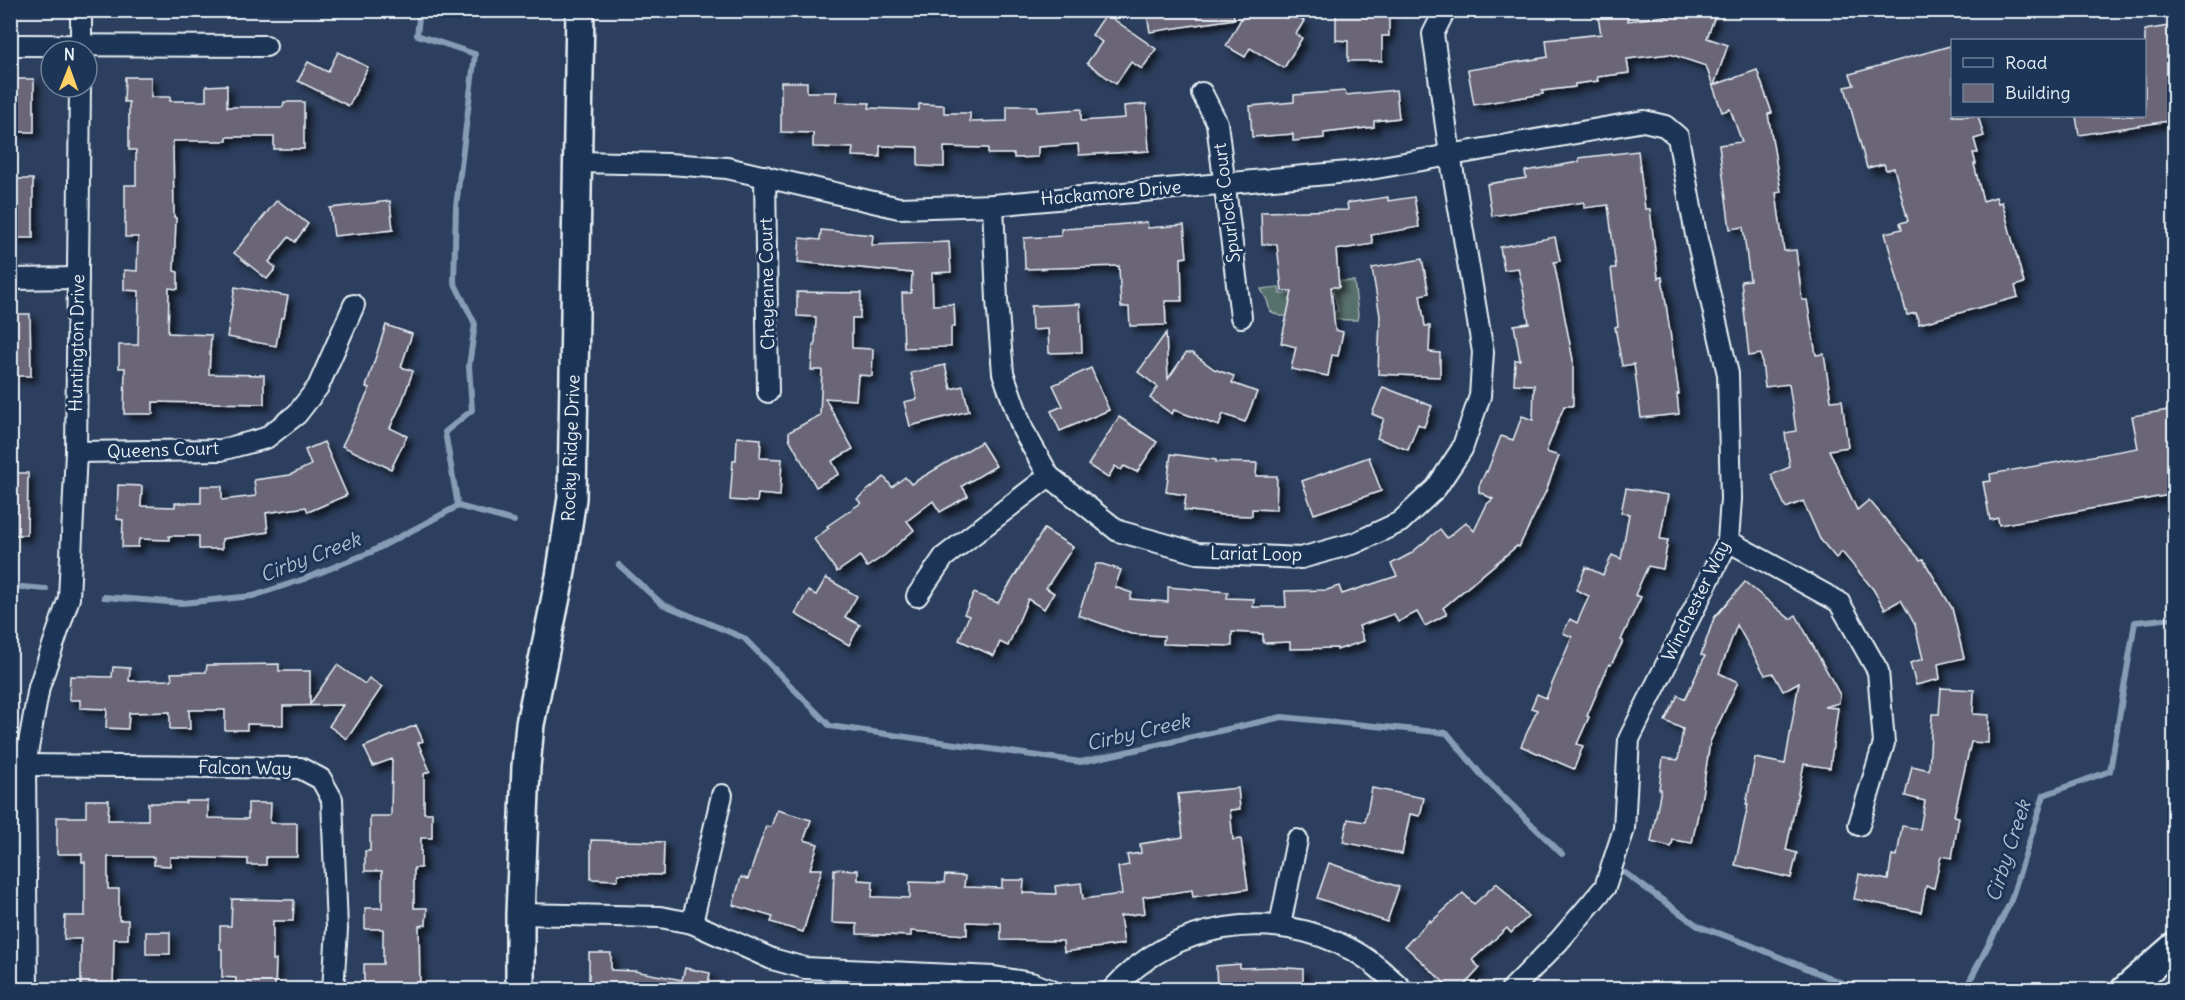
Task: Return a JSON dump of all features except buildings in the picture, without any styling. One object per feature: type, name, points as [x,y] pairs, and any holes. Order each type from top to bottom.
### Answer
[{"type":"main road","name":"Rocky Ridge Drive","points":[[520,990],[524,806],[530,724],[567,541],[572,498],[580,10]]},
{"type":"main road","points":[[2125,990],[2175,947]]},
{"type":"street","points":[[81,10],[81,39]]},
{"type":"street","name":"Lariat Loop","points":[[993,204],[997,300],[1004,373],[1023,430],[1049,476],[1118,531],[1197,553],[1301,558],[1355,543],[1401,522],[1436,488],[1462,449],[1480,396],[1483,352],[1450,154],[1433,34],[1445,10]]},
{"type":"street","points":[[10,45],[39,46]]},
{"type":"street","points":[[99,48],[266,46]]},
{"type":"street","name":"Spurlock Court","points":[[1202,93],[1217,123],[1226,183],[1240,317]]},
{"type":"street","name":"Huntington Drive","points":[[27,990],[25,765],[39,687],[69,598],[76,452],[80,99]]},
{"type":"street","name":"Hackamore Drive","points":[[578,162],[727,168],[899,208],[993,204],[1359,171],[1644,121]]},
{"type":"street","name":"Winchester Way","points":[[1511,990],[1559,941],[1605,887],[1624,829],[1629,739],[1728,541],[1731,499],[1728,374],[1696,235],[1678,137],[1665,126],[1644,121]]},
{"type":"street","name":"Cheyenne Court","points":[[765,176],[768,392]]},
{"type":"street","points":[[10,279],[78,278]]},
{"type":"street","name":"Queens Court","points":[[76,452],[220,450],[266,438],[297,414],[318,387],[354,305]]},
{"type":"street","points":[[917,596],[944,557],[1049,476]]},
{"type":"street","points":[[1728,541],[1839,602],[1878,671],[1884,743],[1859,825]]},
{"type":"street","name":"Falcon Way","points":[[25,765],[300,768],[321,780],[332,799],[338,929],[333,990]]},
{"type":"street","points":[[692,923],[723,795]]},
{"type":"street","points":[[1280,925],[1297,840]]},
{"type":"street","points":[[520,914],[642,915],[692,923],[772,959],[806,968],[994,977],[1031,983],[1050,990]]},
{"type":"street","points":[[1112,990],[1145,960],[1195,935],[1229,927],[1280,925],[1315,934],[1352,950],[1370,961],[1403,990]]},
{"type":"green space","points":[[1340,281],[1354,281],[1357,320],[1309,319],[1309,315],[1334,314],[1334,311],[1338,311],[1333,289],[1339,289]]},
{"type":"green space","points":[[1279,287],[1280,294],[1296,293],[1288,316],[1280,316],[1270,311],[1261,289]]},
{"type":"waterway","points":[[420,10],[417,35],[475,54],[456,206],[454,282],[475,324],[469,366],[472,410],[445,432],[458,506]]},
{"type":"waterway","name":"Cirby Creek","points":[[104,597],[182,603],[253,596],[304,579],[371,552],[458,506],[514,521]]},
{"type":"waterway","name":"Cirby Creek","points":[[619,565],[662,604],[744,638],[830,726],[1081,762],[1282,717],[1447,733],[1483,777],[1562,854]]},
{"type":"waterway","name":"Cirby Creek","points":[[10,586],[46,589]]},
{"type":"waterway","name":"Cirby Creek","points":[[1965,990],[2010,903],[2044,795],[2110,771],[2135,622],[2174,618]]},
{"type":"waterway","name":"Cirby Creek","points":[[1625,873],[1698,926],[1859,990]]}]
